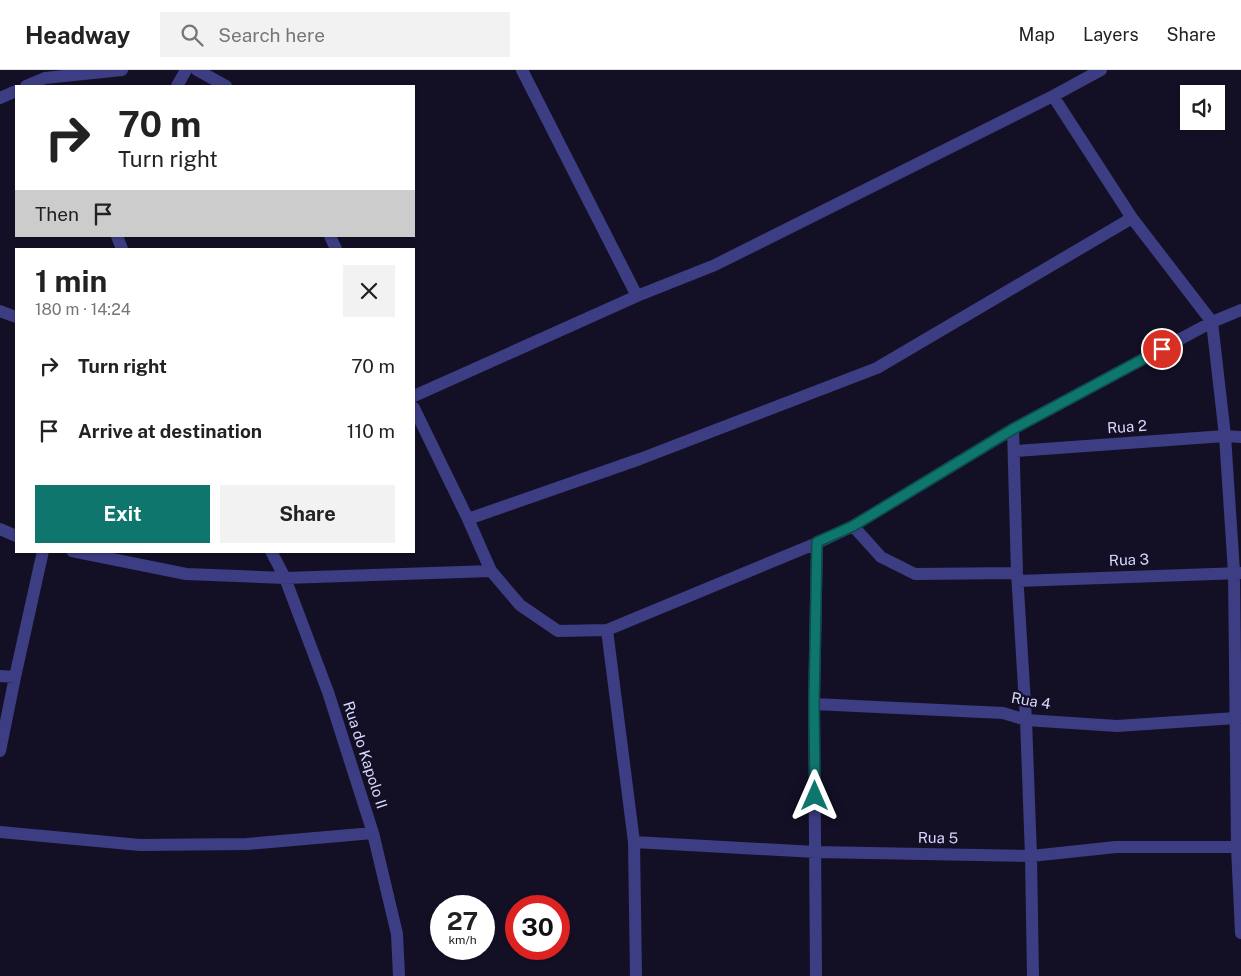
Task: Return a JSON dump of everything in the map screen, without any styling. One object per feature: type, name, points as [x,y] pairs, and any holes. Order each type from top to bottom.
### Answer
[{"type":"street","points":[[28,85],[45,78],[122,70]]},
{"type":"street","points":[[178,85],[186,70]]},
{"type":"street","points":[[198,70],[224,85]]},
{"type":"street","points":[[522,70],[637,296]]},
{"type":"street","points":[[415,396],[637,296],[715,265],[1053,96],[1101,70]]},
{"type":"street","points":[[0,98],[15,91]]},
{"type":"street","points":[[1053,96],[1132,218],[1212,322],[1225,436],[1237,572],[1241,933]]},
{"type":"street","points":[[468,519],[640,460],[877,368],[1132,218]]},
{"type":"street","points":[[415,410],[491,571],[520,606],[558,630],[607,630],[853,526],[1013,429],[1212,322],[1241,310]]},
{"type":"street","points":[[0,311],[15,317]]},
{"type":"street","points":[[1013,429],[1031,856],[1033,976]]},
{"type":"street","name":"Rua 2","points":[[1014,451],[1225,436],[1241,437]]},
{"type":"street","name":"Rua 3","points":[[853,526],[881,557],[915,574],[1018,577],[1237,572]]},
{"type":"street","points":[[0,529],[15,536]]},
{"type":"street","points":[[816,976],[814,704],[817,542]]},
{"type":"street","points":[[0,751],[43,553]]},
{"type":"street","points":[[82,553],[186,574],[285,578],[491,571]]},
{"type":"street","name":"Rua do Kapolo II","points":[[272,553],[285,578],[328,692],[373,833],[397,934],[399,976]]},
{"type":"street","points":[[607,630],[634,842],[636,976]]},
{"type":"street","points":[[0,676],[15,677]]},
{"type":"street","name":"Rua 4","points":[[814,704],[1003,713],[1026,720],[1117,726],[1238,717]]},
{"type":"street","points":[[0,832],[140,845],[247,844],[373,833]]},
{"type":"street","name":"Rua 5","points":[[634,842],[815,852],[1031,856],[1116,848],[1239,847]]},
{"type":"route","points":[[815,796],[814,704],[817,542],[853,526],[1013,429],[1162,349]]}]
